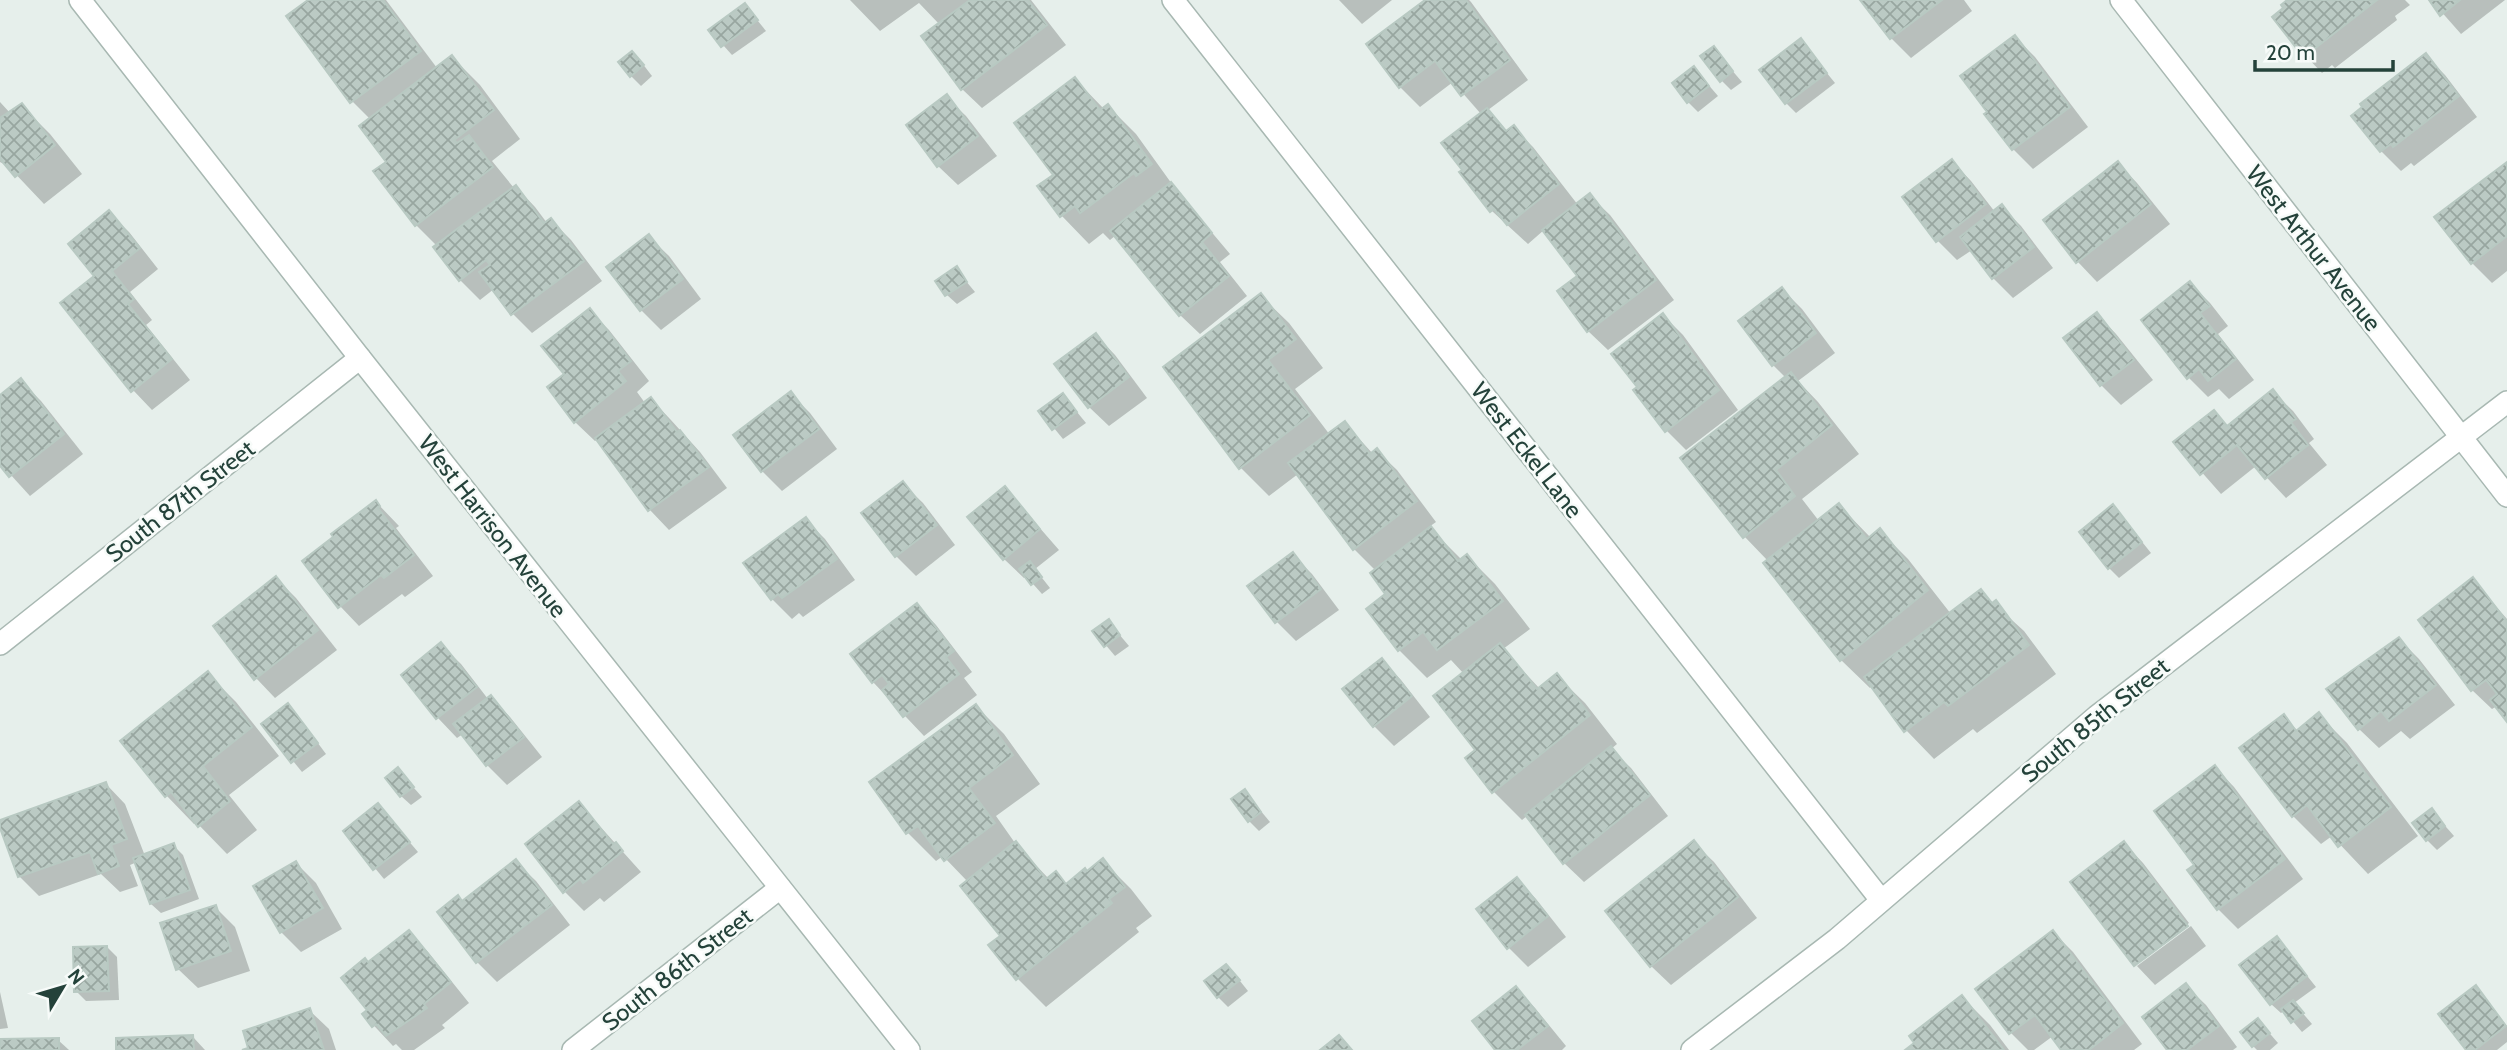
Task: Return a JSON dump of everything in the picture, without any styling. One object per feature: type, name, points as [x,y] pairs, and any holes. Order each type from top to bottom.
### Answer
[{"type":"street","name":"West Harrison Avenue","points":[[79,0],[909,1050]]},
{"type":"street","name":"West Eckel Lane","points":[[1173,0],[1881,900]]},
{"type":"street","name":"West Arthur Avenue","points":[[2121,0],[2507,496]]},
{"type":"street","name":"South 87th Street","points":[[0,644],[360,358]]},
{"type":"street","name":"South 85th Street","points":[[1692,1050],[1837,939],[2097,716],[2507,402]]},
{"type":"street","name":"South 86th Street","points":[[573,1050],[780,888]]},
{"type":"building","points":[[308,0],[383,0],[421,51],[350,103],[286,16]]},
{"type":"building","points":[[970,0],[1028,0],[1047,25],[961,90],[921,36]]},
{"type":"building","points":[[1425,0],[1466,0],[1510,60],[1461,96],[1435,61],[1399,88],[1366,44]]},
{"type":"building","points":[[1860,0],[1942,0],[1890,39]]},
{"type":"building","points":[[2287,0],[2377,0],[2314,49],[2312,46],[2301,54],[2272,17],[2283,8],[2281,5]]},
{"type":"building","points":[[2429,0],[2460,0],[2440,16]]},
{"type":"building","points":[[745,3],[758,20],[721,47],[708,30]]},
{"type":"building","points":[[2015,35],[2070,107],[2012,150],[1984,114],[1987,112],[1960,76]]},
{"type":"building","points":[[1801,38],[1827,73],[1785,104],[1759,70]]},
{"type":"building","points":[[1714,46],[1733,71],[1720,82],[1700,56]]},
{"type":"building","points":[[632,51],[644,65],[630,77],[618,62]]},
{"type":"building","points":[[2426,53],[2459,96],[2393,147],[2391,144],[2380,152],[2351,116],[2362,107],[2360,104]]},
{"type":"building","points":[[452,55],[494,110],[454,140],[457,143],[469,135],[493,167],[415,226],[373,171],[386,162],[359,126]]},
{"type":"building","points":[[1694,66],[1709,86],[1687,103],[1672,83]]},
{"type":"building","points":[[1075,77],[1100,110],[1108,104],[1152,164],[1136,176],[1134,173],[1080,213],[1075,206],[1060,217],[1037,186],[1053,175],[1014,123]]},
{"type":"building","points":[[947,94],[978,136],[937,167],[906,125]]},
{"type":"building","points":[[22,103],[55,145],[15,177],[0,159],[0,118]]},
{"type":"building","points":[[1487,108],[1506,131],[1514,125],[1559,184],[1507,225],[1494,209],[1490,212],[1459,172],[1462,170],[1441,143]]},
{"type":"building","points":[[1952,159],[1986,204],[1936,242],[1902,197]]},
{"type":"building","points":[[2118,161],[2151,204],[2076,263],[2043,220]]},
{"type":"building","points":[[2507,162],[2507,236],[2471,264],[2434,217]]},
{"type":"building","points":[[1171,182],[1212,233],[1202,242],[1229,276],[1179,316],[1110,231]]},
{"type":"building","points":[[516,185],[544,223],[551,218],[584,261],[511,315],[479,272],[490,265],[486,260],[459,281],[433,247]]},
{"type":"building","points":[[1590,193],[1656,280],[1587,332],[1557,291],[1577,276],[1542,230]]},
{"type":"building","points":[[2002,204],[2034,247],[1992,279],[1960,237]]},
{"type":"building","points":[[109,210],[140,248],[112,271],[134,299],[128,304],[172,359],[131,392],[60,303],[94,276],[68,244]]},
{"type":"building","points":[[649,234],[683,279],[640,311],[606,267]]},
{"type":"building","points":[[957,266],[967,282],[945,296],[935,281]]},
{"type":"building","points":[[2190,281],[2210,306],[2200,313],[2236,359],[2208,381],[2199,369],[2187,379],[2141,320]]},
{"type":"building","points":[[1782,287],[1816,333],[1772,366],[1738,321]]},
{"type":"building","points":[[1261,293],[1296,339],[1268,360],[1310,415],[1239,469],[1163,367]]},
{"type":"building","points":[[590,308],[631,361],[618,371],[626,381],[574,423],[547,387],[564,374],[541,346]]},
{"type":"building","points":[[2097,312],[2134,360],[2100,386],[2063,338]]},
{"type":"building","points":[[1663,313],[1719,390],[1665,432],[1633,390],[1637,387],[1611,354]]},
{"type":"building","points":[[1096,333],[1129,377],[1088,408],[1054,364]]},
{"type":"building","points":[[1791,372],[1832,425],[1776,470],[1795,496],[1743,538],[1680,458]]},
{"type":"building","points":[[21,378],[64,434],[9,477],[0,466],[0,395]]},
{"type":"building","points":[[2273,389],[2296,419],[2291,422],[2308,445],[2265,479],[2237,445],[2200,475],[2173,442],[2214,410],[2227,426]]},
{"type":"building","points":[[791,391],[819,429],[761,472],[733,435]]},
{"type":"building","points":[[1063,393],[1077,412],[1052,430],[1038,411]]},
{"type":"building","points":[[651,397],[677,432],[680,430],[709,467],[648,511],[595,438]]},
{"type":"building","points":[[1345,421],[1370,454],[1377,448],[1417,501],[1353,550],[1288,463]]},
{"type":"building","points":[[903,481],[937,525],[895,557],[861,513]]},
{"type":"building","points":[[1005,486],[1040,529],[1003,560],[967,517]]},
{"type":"building","points":[[376,500],[380,506],[378,508],[414,555],[384,578],[381,575],[338,608],[302,561],[333,537],[331,534]]},
{"type":"building","points":[[1839,503],[1867,539],[1880,528],[1928,590],[1840,661],[1763,563]]},
{"type":"building","points":[[2113,504],[2142,542],[2108,569],[2079,532]]},
{"type":"building","points":[[806,517],[837,559],[782,598],[778,594],[771,600],[743,563]]},
{"type":"building","points":[[1431,526],[1458,561],[1467,554],[1503,601],[1437,650],[1423,632],[1398,651],[1366,609],[1385,594],[1370,573]]},
{"type":"building","points":[[1293,552],[1321,589],[1275,623],[1247,586]]},
{"type":"building","points":[[1030,561],[1042,577],[1031,585],[1019,569]]},
{"type":"building","points":[[276,576],[318,630],[254,680],[213,626]]},
{"type":"building","points":[[2473,577],[2507,622],[2507,722],[2490,700],[2497,694],[2486,680],[2471,691],[2418,620]]},
{"type":"building","points":[[1981,589],[1992,603],[1996,600],[2029,645],[1948,706],[1944,702],[1904,732],[1864,677]]},
{"type":"building","points":[[917,603],[954,651],[946,657],[959,674],[903,717],[882,690],[889,684],[882,675],[872,683],[850,654]]},
{"type":"building","points":[[1109,619],[1120,635],[1104,647],[1092,631]]},
{"type":"building","points":[[2399,637],[2436,685],[2389,721],[2381,711],[2358,730],[2326,689]]},
{"type":"building","points":[[441,642],[477,687],[436,719],[401,675]]},
{"type":"building","points":[[1500,643],[1537,689],[1557,673],[1590,715],[1492,793],[1465,758],[1475,750],[1433,696]]},
{"type":"building","points":[[1382,658],[1412,696],[1373,727],[1342,689]]},
{"type":"building","points":[[208,671],[252,727],[203,766],[230,801],[198,827],[171,792],[165,797],[120,741]]},
{"type":"building","points":[[491,695],[524,737],[486,766],[453,724]]},
{"type":"building","points":[[288,703],[318,743],[291,763],[261,724]]},
{"type":"building","points":[[976,704],[1013,755],[969,788],[995,823],[944,861],[918,826],[906,834],[869,782]]},
{"type":"building","points":[[2319,712],[2391,807],[2338,847],[2307,805],[2292,817],[2239,748],[2284,714],[2296,731]]},
{"type":"building","points":[[1611,746],[1650,795],[1563,864],[1525,815]]},
{"type":"building","points":[[2215,765],[2285,859],[2217,910],[2187,870],[2194,865],[2154,811]]},
{"type":"building","points":[[398,767],[414,787],[400,797],[385,778]]},
{"type":"building","points":[[106,782],[127,839],[111,845],[119,866],[98,874],[90,852],[18,877],[0,828],[0,820]]},
{"type":"building","points":[[1245,789],[1261,812],[1248,822],[1231,799]]},
{"type":"building","points":[[579,801],[613,844],[616,842],[623,851],[583,883],[580,879],[563,893],[525,844]]},
{"type":"building","points":[[378,803],[410,842],[373,870],[343,831]]},
{"type":"building","points":[[2432,808],[2445,826],[2426,841],[2412,823]]},
{"type":"building","points":[[1694,840],[1738,897],[1650,967],[1605,911]]},
{"type":"building","points":[[1016,841],[1046,879],[1056,871],[1066,884],[1085,868],[1087,871],[1103,858],[1125,887],[1109,899],[1112,903],[1016,980],[988,945],[1000,936],[960,886]]},
{"type":"building","points":[[2124,841],[2188,926],[2134,966],[2070,882]]},
{"type":"building","points":[[174,843],[190,890],[150,904],[133,858]]},
{"type":"building","points":[[516,859],[552,905],[476,963],[437,912],[458,895],[462,901]]},
{"type":"building","points":[[296,861],[323,908],[280,933],[253,886]]},
{"type":"building","points":[[1517,877],[1548,916],[1507,949],[1476,909]]},
{"type":"building","points":[[216,905],[231,951],[176,970],[160,923]]},
{"type":"building","points":[[409,930],[451,982],[424,1004],[427,1008],[386,1036],[376,1024],[372,1027],[362,1014],[367,1010],[341,978],[365,958],[368,962]]},
{"type":"building","points":[[2053,930],[2123,1023],[2089,1050],[2061,1050],[2035,1015],[2009,1034],[1975,989]]},
{"type":"building","points":[[2277,936],[2307,976],[2270,1005],[2239,965]]},
{"type":"building","points":[[107,946],[109,991],[74,992],[73,947]]},
{"type":"building","points":[[1226,964],[1240,980],[1217,998],[1204,981]]},
{"type":"building","points":[[2186,983],[2219,1026],[2187,1050],[2167,1050],[2142,1017]]},
{"type":"building","points":[[2476,985],[2506,1026],[2475,1050],[2466,1050],[2438,1014]]},
{"type":"building","points":[[1516,986],[1548,1026],[1517,1050],[1495,1050],[1472,1021]]},
{"type":"building","points":[[1962,995],[2004,1050],[1905,1050],[1914,1043],[1909,1036]]},
{"type":"building","points":[[2293,1000],[2304,1013],[2291,1023],[2281,1009]]},
{"type":"building","points":[[310,1008],[324,1050],[242,1050],[248,1048],[243,1031]]},
{"type":"building","points":[[2258,1018],[2270,1033],[2252,1047],[2240,1032]]},
{"type":"building","points":[[193,1035],[194,1050],[116,1050],[116,1038]]},
{"type":"building","points":[[1339,1035],[1352,1050],[1320,1050]]},
{"type":"building","points":[[59,1038],[59,1050],[0,1050],[0,1039]]}]
